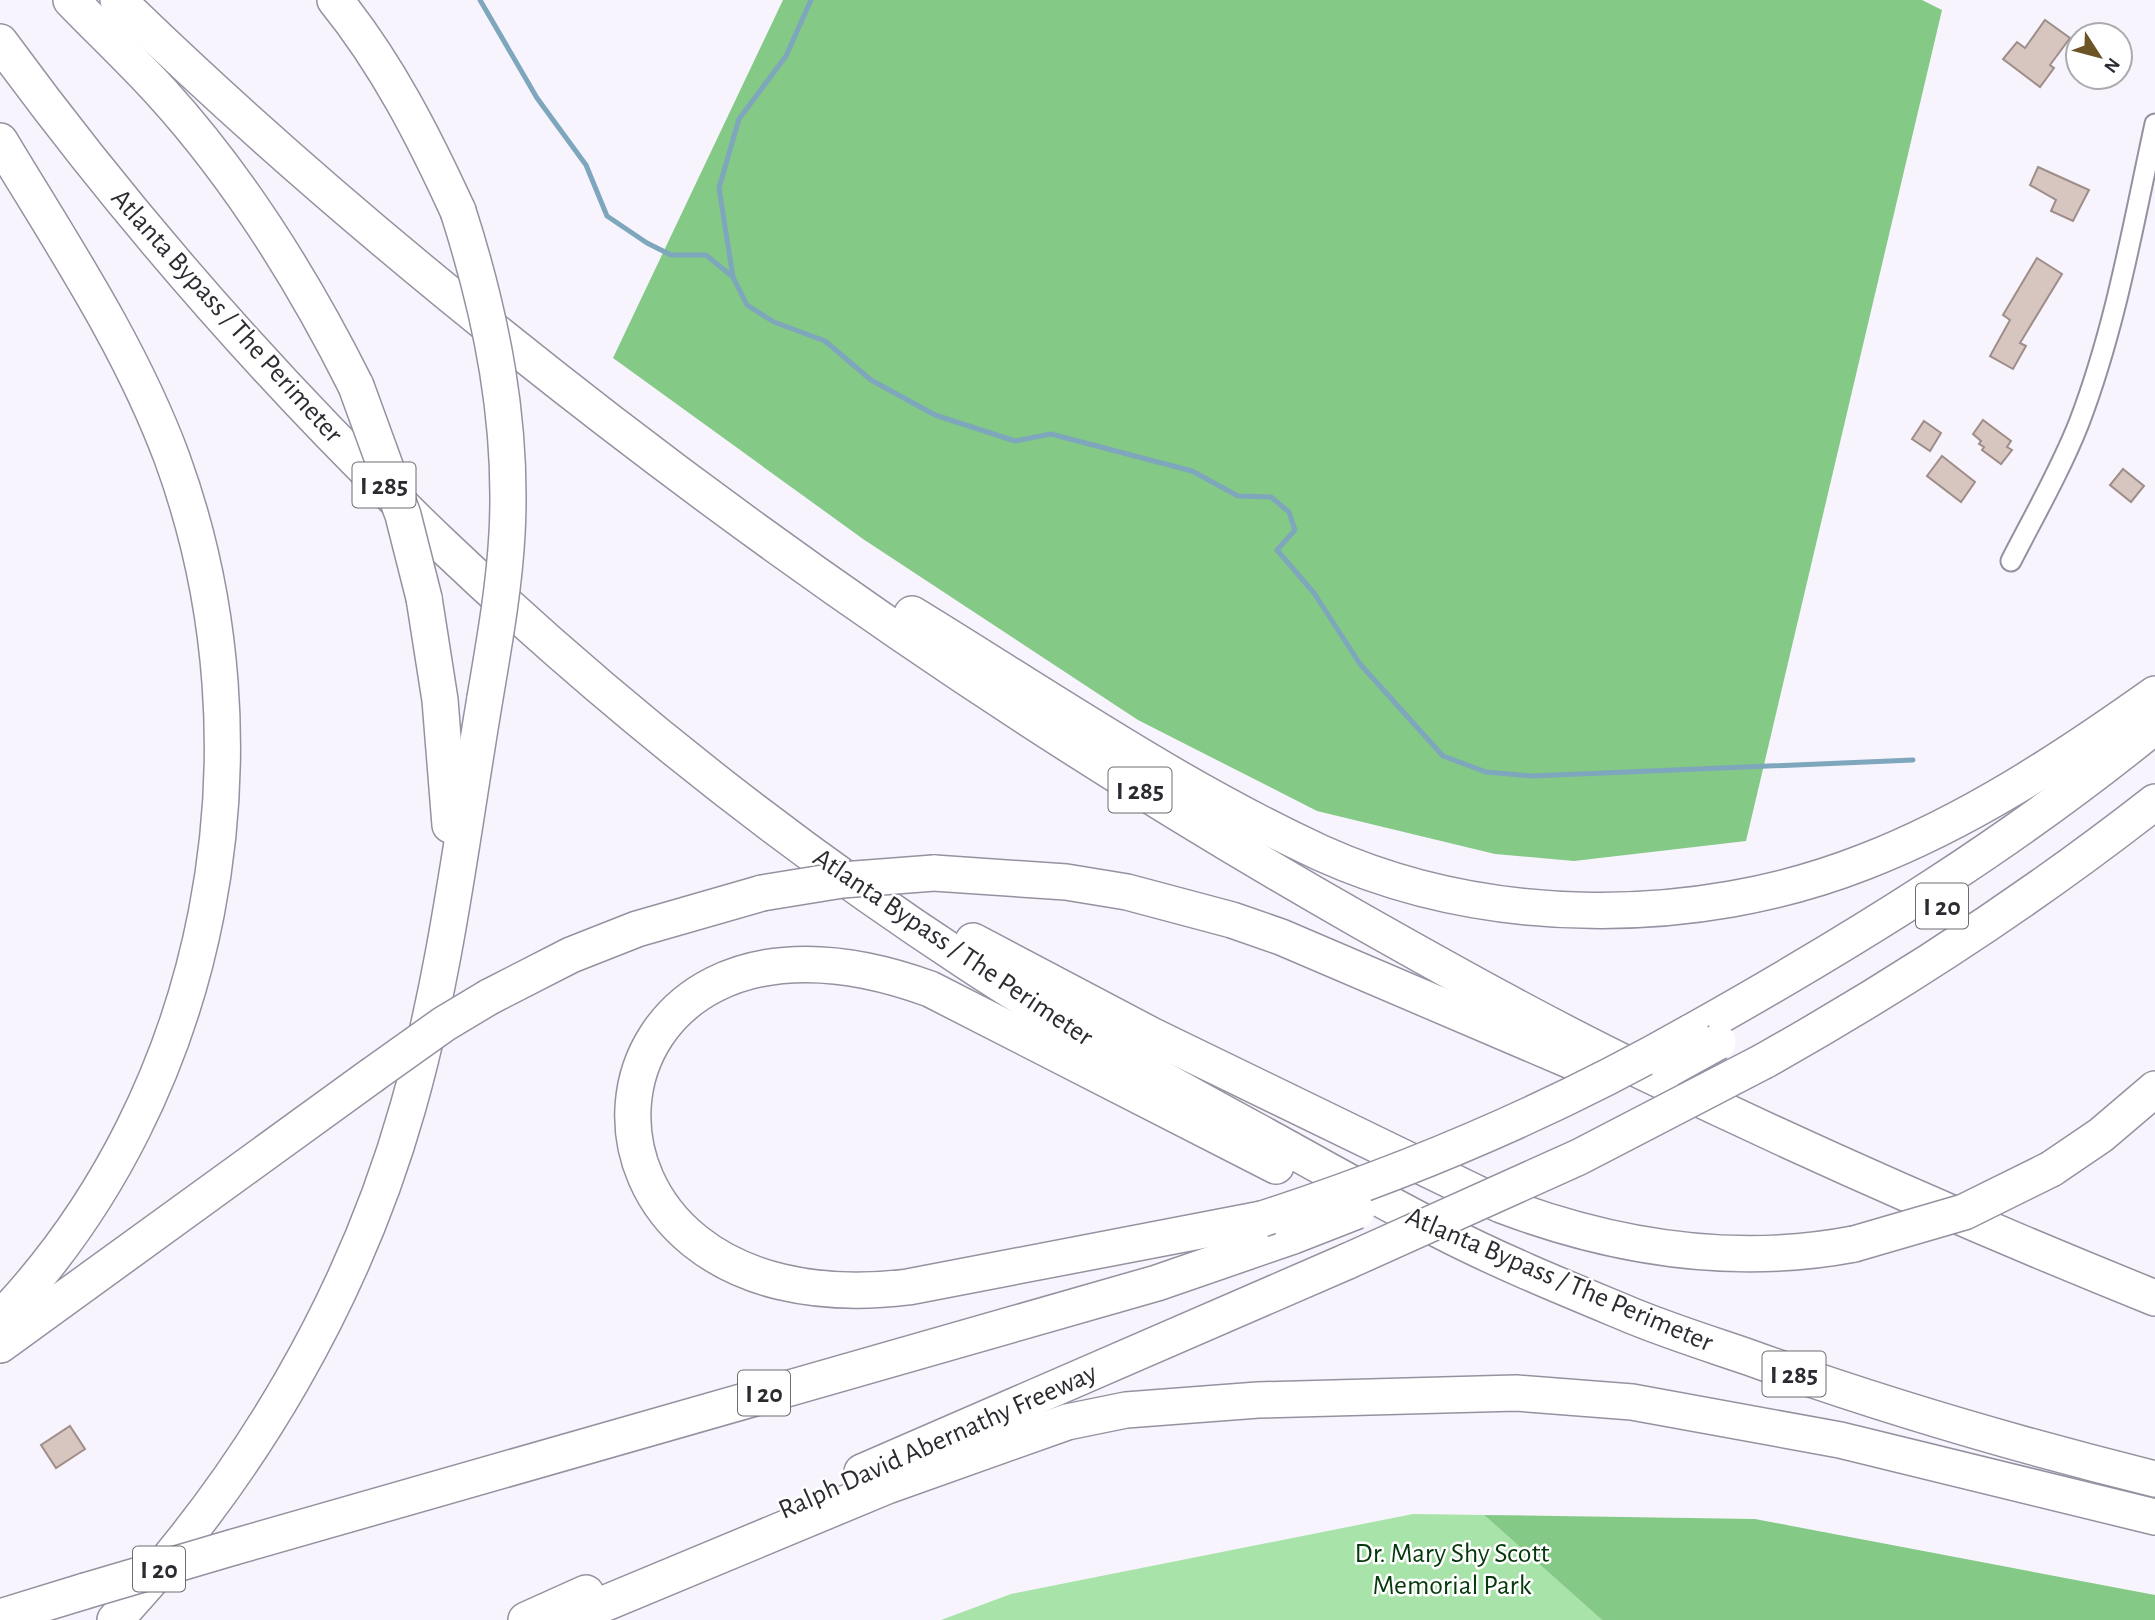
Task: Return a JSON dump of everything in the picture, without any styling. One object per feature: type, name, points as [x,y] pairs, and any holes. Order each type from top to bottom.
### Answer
[{"type":"highway","points":[[71,0],[161,93],[237,187],[313,301],[356,386],[403,515],[424,598],[440,700],[450,817],[444,944]]},
{"type":"highway","name":"I 285","points":[[118,0],[278,151],[355,217],[667,465],[911,641],[1167,806],[1401,943],[1641,1071],[1864,1176],[2155,1298]]},
{"type":"highway","points":[[115,1620],[197,1524],[250,1449],[304,1360],[338,1294],[374,1212],[395,1152],[424,1044],[444,944],[485,698],[507,537],[508,467],[503,398],[490,320],[458,211],[416,123],[388,76],[335,0]]},
{"type":"highway","name":"Atlanta Bypass / The Perimeter","points":[[0,42],[156,239],[275,374],[356,458],[474,572],[649,728],[830,866],[965,961],[1071,1027],[1445,1234],[1640,1319],[1947,1423],[2155,1479]]},
{"type":"highway","points":[[0,141],[124,352],[172,459],[209,594],[221,682],[223,758],[217,857],[197,957],[171,1041],[141,1111],[109,1172],[61,1245],[0,1319]]},
{"type":"highway","points":[[667,465],[1235,809],[1323,853],[1384,876],[1469,899],[1582,910],[1672,906],[1730,898],[1826,876],[1901,847],[1957,818],[2086,741],[2155,694]]},
{"type":"highway","points":[[1445,1234],[1253,1157],[930,989],[890,974],[848,965],[805,963],[759,968],[737,973],[704,989],[675,1012],[654,1038],[638,1072],[634,1089],[632,1122],[637,1157],[650,1188],[669,1217],[688,1237],[713,1254],[750,1272],[794,1286],[859,1291],[908,1287],[1262,1219],[1386,1176],[1705,1037],[2025,822],[2155,726]]},
{"type":"highway","name":"I 20","points":[[0,1617],[761,1393],[1157,1283],[1293,1236],[1388,1199],[1615,1098],[1705,1037],[1903,933],[2068,819],[2155,753]]},
{"type":"highway","name":"Ralph David Abernathy Freeway","points":[[526,1620],[1348,1261],[1579,1157],[1764,1061],[1878,996],[1970,938],[2155,802]]},
{"type":"highway","points":[[830,866],[1152,1035],[1511,1209],[1589,1235],[1702,1253],[1753,1255],[1854,1244],[1964,1212],[2051,1169],[2101,1135],[2155,1089]]},
{"type":"highway","points":[[0,1345],[371,1076],[489,997],[571,955],[637,929],[762,893],[842,880],[934,873],[1066,882],[1182,905],[1282,937],[1571,1061],[1641,1071]]},
{"type":"highway","points":[[565,1620],[887,1486],[1067,1422],[1126,1410],[1258,1400],[1516,1393],[1632,1402],[1840,1440],[2155,1517]]},
{"type":"street","points":[[2011,561],[2051,485],[2079,423],[2115,310],[2155,124]]},
{"type":"green space","points":[[783,0],[1922,0],[1942,10],[1746,841],[1574,861],[1495,854],[1317,811],[1138,720],[863,539],[613,358]]},
{"type":"green space","name":"Dr. Mary Shy Scott Memorial Park","points":[[1413,1514],[1484,1515],[1602,1620],[941,1620],[1011,1594]]},
{"type":"green space","points":[[1484,1515],[1755,1519],[2155,1595],[2155,1620],[1602,1620]]},
{"type":"building","points":[[2045,20],[2064,34],[2064,46],[2050,65],[2054,68],[2040,87],[2003,59],[2017,42],[2025,48]]},
{"type":"building","points":[[2038,167],[2089,190],[2073,221],[2051,211],[2056,200],[2030,185]]},
{"type":"building","points":[[2037,258],[2062,274],[2020,343],[2026,346],[2013,369],[1990,356],[2010,320],[2003,315]]},
{"type":"building","points":[[1983,420],[2011,441],[2007,447],[2012,450],[2001,464],[1982,450],[1984,447],[1979,444],[1981,441],[1973,434]]},
{"type":"building","points":[[1924,421],[1941,433],[1930,451],[1912,439]]},
{"type":"building","points":[[1942,456],[1975,482],[1961,502],[1927,476]]},
{"type":"building","points":[[2123,469],[2144,486],[2131,502],[2110,485]]},
{"type":"building","points":[[70,1426],[85,1449],[56,1468],[41,1445]]},
{"type":"waterway","points":[[480,0],[537,98],[586,165],[607,216],[647,243],[671,255],[706,255],[733,277]]},
{"type":"waterway","points":[[811,0],[786,56],[739,119],[719,188],[733,277],[747,305],[774,322],[825,341],[871,380],[935,415],[1015,441],[1051,434],[1192,471],[1238,496],[1271,497],[1289,512],[1295,530],[1277,550],[1314,593],[1360,664],[1443,756],[1486,772],[1532,776],[1913,760]]}]
